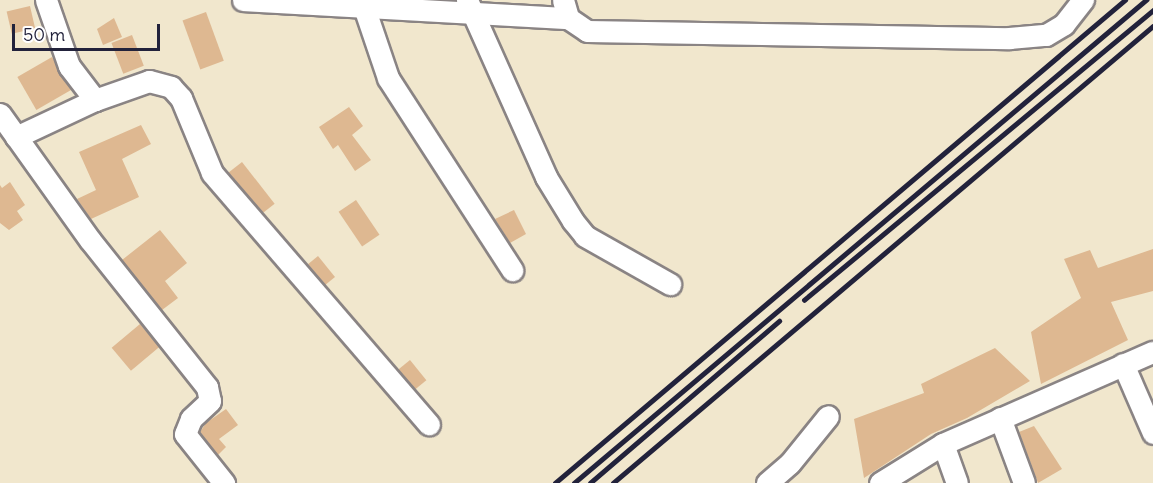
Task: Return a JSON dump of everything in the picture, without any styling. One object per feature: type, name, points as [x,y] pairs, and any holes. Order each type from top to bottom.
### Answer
[{"type":"street","points":[[46,0],[69,66],[95,100]]},
{"type":"street","points":[[243,0],[364,8],[391,4],[565,9],[587,31],[1009,38],[1046,35],[1065,24],[1083,0]]},
{"type":"street","points":[[469,7],[546,177],[573,221],[585,237],[670,284]]},
{"type":"street","points":[[364,8],[388,78],[513,270]]},
{"type":"street","points":[[16,137],[95,100],[149,81],[171,87],[181,98],[212,173],[429,424]]},
{"type":"street","points":[[0,114],[90,240],[207,387],[210,401],[191,419],[185,434],[224,483]]},
{"type":"street","points":[[880,483],[943,444],[1153,352]]},
{"type":"street","points":[[1123,364],[1153,433]]},
{"type":"street","points":[[767,483],[828,416]]},
{"type":"street","points":[[1000,418],[1024,483]]},
{"type":"street","points":[[943,444],[957,483]]},
{"type":"building","points":[[30,6],[35,28],[12,34],[7,11]]},
{"type":"building","points":[[206,12],[224,61],[200,69],[183,21]]},
{"type":"building","points":[[114,18],[122,37],[103,45],[97,29]]},
{"type":"building","points":[[132,35],[144,66],[123,74],[111,43]]},
{"type":"building","points":[[52,57],[71,90],[36,110],[17,77]]},
{"type":"building","points":[[349,107],[363,126],[352,135],[371,160],[355,171],[338,145],[333,149],[319,127]]},
{"type":"building","points":[[141,125],[151,144],[122,159],[139,197],[91,219],[77,199],[96,190],[79,152]]},
{"type":"building","points":[[242,162],[275,204],[261,214],[229,172]]},
{"type":"building","points":[[10,182],[25,205],[17,211],[23,220],[9,230],[0,223],[0,185],[2,188]]},
{"type":"building","points":[[356,200],[379,235],[362,247],[339,212]]},
{"type":"building","points":[[514,210],[526,234],[510,243],[495,219]]},
{"type":"building","points":[[160,230],[187,263],[165,281],[178,298],[162,310],[122,260]]},
{"type":"building","points":[[1153,249],[1153,291],[1111,302],[1128,340],[1041,384],[1031,332],[1081,298],[1064,259],[1090,250],[1098,268]]},
{"type":"building","points":[[318,256],[335,277],[325,285],[308,264]]},
{"type":"building","points":[[140,324],[159,347],[131,371],[112,348]]},
{"type":"building","points":[[995,348],[1030,381],[967,418],[931,434],[864,478],[854,419],[924,393],[921,384]]},
{"type":"building","points":[[410,360],[426,380],[415,390],[398,369]]},
{"type":"building","points":[[226,409],[238,425],[219,439],[226,447],[218,455],[200,432],[206,423]]},
{"type":"building","points":[[1034,426],[1062,469],[1038,483],[1019,432]]},
{"type":"railway","points":[[555,483],[1125,0]]},
{"type":"railway","points":[[574,483],[1146,0]]},
{"type":"railway","points":[[804,300],[1153,10]]},
{"type":"railway","points":[[613,483],[1153,26]]},
{"type":"railway","points":[[590,483],[779,321]]}]
